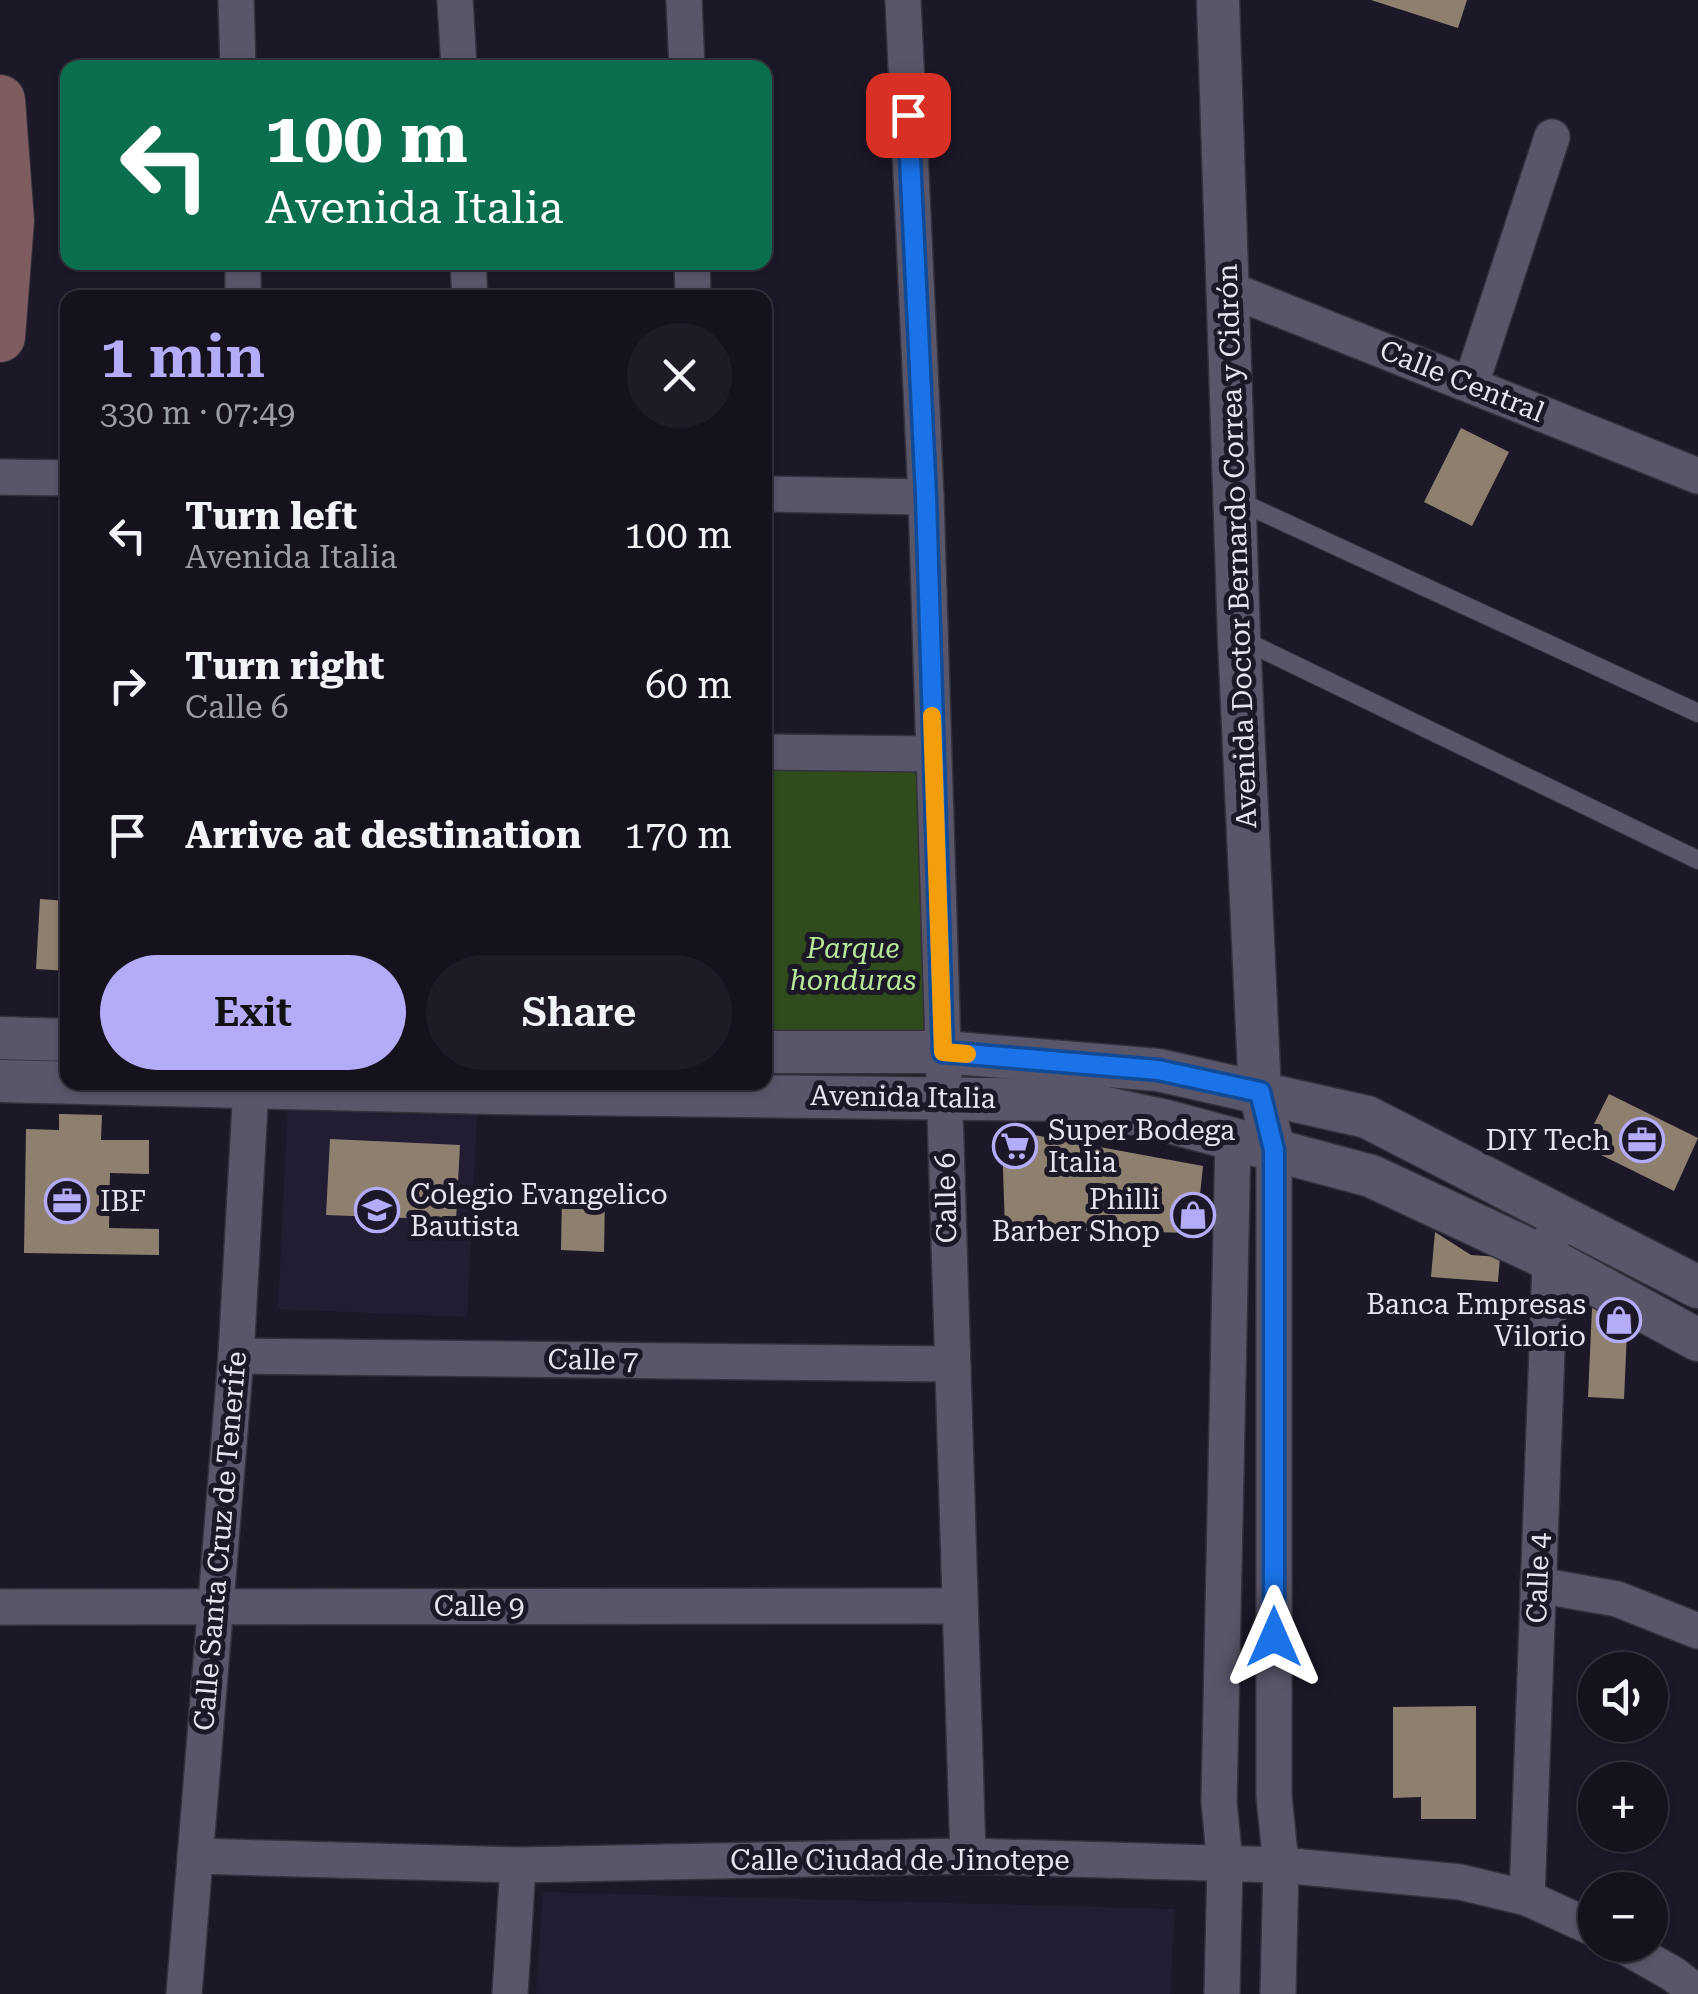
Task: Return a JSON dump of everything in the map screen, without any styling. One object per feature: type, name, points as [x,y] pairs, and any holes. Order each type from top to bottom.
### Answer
[{"type":"main road","points":[[0,100],[9,221],[0,337]]},
{"type":"street","points":[[236,0],[238,60]]},
{"type":"street","points":[[455,0],[458,60]]},
{"type":"street","points":[[684,0],[686,60]]},
{"type":"street","name":"Calle 6","points":[[903,0],[926,497],[968,1856]]},
{"type":"street","name":"Avenida Doctor Bernardo Correa y Cidrón","points":[[1218,0],[1238,638],[1260,1092],[1274,1150],[1274,1796],[1281,1865],[1278,1994]]},
{"type":"street","points":[[1471,384],[1552,136]]},
{"type":"street","name":"Calle Central","points":[[1226,288],[1698,476]]},
{"type":"street","points":[[0,477],[60,478]]},
{"type":"street","points":[[772,494],[926,497]]},
{"type":"street","points":[[772,752],[933,754]]},
{"type":"street","points":[[0,1038],[60,1040]]},
{"type":"street","name":"Avenida Italia","points":[[772,1052],[943,1052],[1158,1070],[1367,1116],[1698,1287]]},
{"type":"street","name":"Avenida Italia","points":[[0,1081],[60,1082]]},
{"type":"street","name":"Calle Santa Cruz de Tenerife","points":[[184,1994],[236,1356],[251,1090]]},
{"type":"street","name":"Avenida Italia","points":[[606,1090],[1068,1100],[1372,1176],[1549,1259],[1698,1340]]},
{"type":"street","points":[[1222,1994],[1225,1864],[1219,1802],[1233,1139],[1260,1092]]},
{"type":"street","name":"Calle 4","points":[[1527,1898],[1552,1212]]},
{"type":"street","name":"Calle 7","points":[[236,1356],[950,1364]]},
{"type":"street","points":[[1538,1584],[1617,1599],[1698,1630]]},
{"type":"street","name":"Calle 9","points":[[0,1607],[958,1606]]},
{"type":"street","name":"Calle Ciudad de Jinotepe","points":[[195,1856],[518,1866],[968,1856],[1281,1865],[1460,1882],[1527,1898],[1578,1921]]},
{"type":"street","points":[[510,1994],[518,1866]]},
{"type":"street","points":[[1652,1962],[1698,1993]]},
{"type":"lane","points":[[1236,500],[1698,713]]},
{"type":"lane","points":[[1238,638],[1698,860]]},
{"type":"shaded area","name":"Colegio Evangelico Bautista","points":[[288,1104],[477,1112],[467,1317],[278,1309]]},
{"type":"shaded area","points":[[543,1892],[1175,1909],[1170,1994],[536,1994]]},
{"type":"green space","name":"Parque honduras","points":[[772,751],[933,754],[943,1052],[772,1052]]},
{"type":"building","points":[[1371,0],[1467,0],[1458,28]]},
{"type":"building","points":[[1461,428],[1509,452],[1472,526],[1424,502]]},
{"type":"building","points":[[40,899],[60,900],[60,970],[36,969]]},
{"type":"building","name":"DIY Tech","points":[[1609,1094],[1698,1138],[1674,1191],[1583,1146]]},
{"type":"building","name":"IBF","points":[[59,1114],[102,1115],[101,1140],[149,1140],[149,1174],[110,1173],[109,1228],[159,1229],[159,1255],[24,1253],[26,1129],[59,1130]]},
{"type":"building","points":[[1018,1132],[1203,1166],[1196,1233],[1005,1229],[1002,1140]]},
{"type":"building","points":[[330,1139],[460,1145],[456,1220],[326,1215]]},
{"type":"building","points":[[562,1194],[605,1195],[604,1252],[561,1250]]},
{"type":"building","points":[[1435,1232],[1471,1255],[1500,1257],[1498,1282],[1431,1277]]},
{"type":"building","points":[[1592,1308],[1628,1310],[1624,1399],[1588,1397]]},
{"type":"building","points":[[1476,1706],[1476,1819],[1421,1819],[1421,1797],[1393,1798],[1393,1707]]},
{"type":"slow traffic","points":[[932,716],[943,1052],[967,1054]]},
{"type":"place","name":"DIY Tech","points":[[1642,1140]]},
{"type":"place","name":"Super Bodega Italia","points":[[1015,1146]]},
{"type":"place","name":"IBF","points":[[67,1201]]},
{"type":"place","name":"Colegio Evangelico Bautista","points":[[377,1210]]},
{"type":"place","name":"Philli Barber Shop","points":[[1193,1215]]},
{"type":"place","name":"Banca Empresas Vilorio","points":[[1619,1320]]},
{"type":"route","points":[[908,115],[926,497],[943,1052],[1158,1070],[1260,1092],[1274,1150],[1274,1637]]}]
